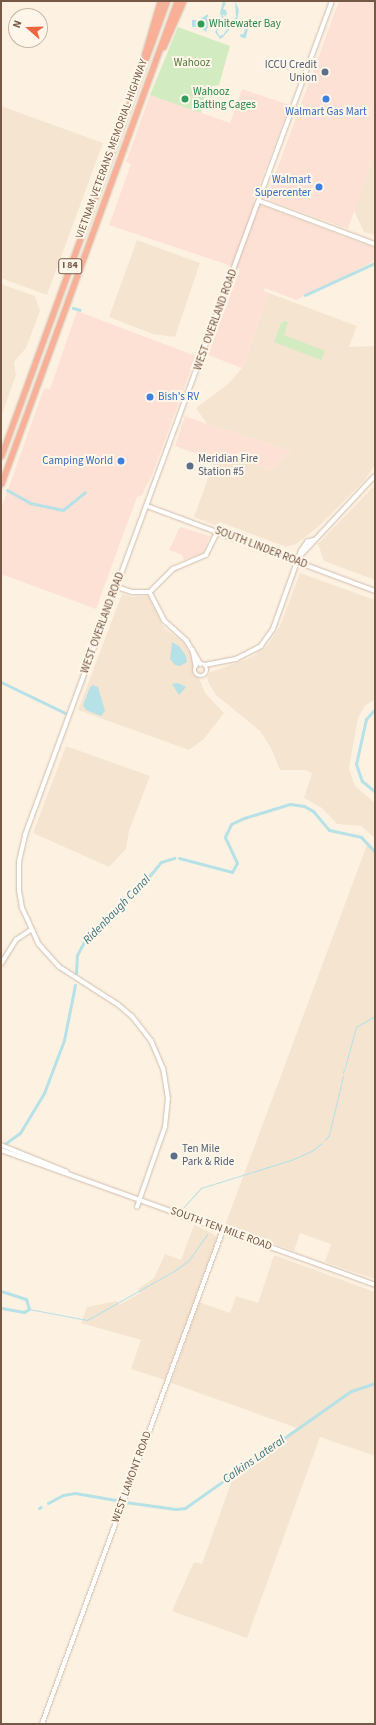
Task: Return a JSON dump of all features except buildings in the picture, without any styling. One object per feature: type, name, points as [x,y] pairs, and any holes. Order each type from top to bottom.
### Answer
[{"type":"highway","points":[[140,76],[160,1]]},
{"type":"highway","name":"VIETNAM VETERANS MEMORIAL HIGHWAY","points":[[1,456],[167,1]]},
{"type":"highway","name":"VIETNAM VETERANS MEMORIAL HIGHWAY","points":[[1,484],[177,1]]},
{"type":"highway","points":[[142,96],[183,1]]},
{"type":"main road","name":"SOUTH TEN MILE ROAD","points":[[2,1147],[375,1285]]},
{"type":"street","name":"WEST OVERLAND ROAD","points":[[137,1207],[162,1141],[167,1114],[166,1083],[158,1055],[144,1031],[132,1017],[118,1005],[59,967],[39,945],[31,930],[19,891],[21,848],[260,201],[332,1]]},
{"type":"street","points":[[260,201],[375,244]]},
{"type":"street","points":[[196,666],[214,665],[252,652],[265,641],[276,621],[301,556],[303,547],[313,540],[375,476]]},
{"type":"street","name":"SOUTH LINDER ROAD","points":[[147,506],[375,591]]},
{"type":"street","points":[[117,587],[132,592],[150,592],[173,569],[206,554],[217,532]]},
{"type":"street","points":[[150,592],[164,620],[193,650],[207,671]]},
{"type":"street","points":[[193,650],[196,666],[195,672],[198,676],[204,676],[214,665]]},
{"type":"street","points":[[1,964],[16,940],[31,930]]},
{"type":"street","name":"WEST LAMONT ROAD","points":[[42,1724],[223,1230]]},
{"type":"shaded area","points":[[339,1],[375,1],[375,153],[348,229],[266,199]]},
{"type":"shaded area","points":[[242,89],[290,105],[253,202],[375,248],[375,261],[296,300],[265,288],[264,291],[269,293],[242,368],[208,355],[240,269],[109,225],[131,164],[126,162],[150,95],[230,123]]},
{"type":"shaded area","points":[[1,106],[103,143],[47,295],[1,278]]},
{"type":"shaded area","points":[[375,153],[375,235],[364,232],[354,211]]},
{"type":"shaded area","points":[[137,240],[200,263],[175,337],[153,334],[109,317]]},
{"type":"shaded area","points":[[1,284],[35,296],[40,311],[26,348],[14,362],[16,375],[1,417]]},
{"type":"shaded area","points":[[269,293],[357,326],[349,347],[375,346],[375,465],[363,482],[318,527],[296,544],[286,547],[220,522],[215,525],[194,517],[218,451],[271,470],[291,451],[207,424],[196,408],[228,384],[242,368]]},
{"type":"shaded area","points":[[77,311],[196,356],[152,475],[142,495],[137,497],[96,609],[1,574],[1,509],[44,388],[50,389]]},
{"type":"shaded area","points":[[185,416],[291,451],[271,470],[219,451],[215,460],[175,446]]},
{"type":"shaded area","points":[[375,485],[375,580],[324,561],[318,544]]},
{"type":"shaded area","points":[[180,527],[210,536],[203,553],[184,560],[182,555],[169,550]]},
{"type":"shaded area","points":[[300,573],[375,600],[375,699],[365,706],[358,718],[349,768],[355,786],[375,803],[375,838],[361,826],[337,824],[322,808],[304,798],[312,773],[305,770],[280,770],[271,748],[260,731],[216,695],[207,678],[211,672],[250,658],[268,645],[280,626]]},
{"type":"shaded area","points":[[122,594],[133,597],[148,596],[164,628],[183,642],[189,652],[205,693],[224,713],[204,739],[189,750],[78,710]]},
{"type":"shaded area","points":[[66,746],[150,776],[129,831],[126,849],[109,867],[33,833]]},
{"type":"shaded area","points":[[367,845],[375,854],[375,1279],[325,1262],[331,1244],[300,1233],[294,1251],[225,1225]]},
{"type":"shaded area","points":[[194,1225],[213,1234],[217,1238],[165,1380],[131,1369],[141,1340],[81,1323],[87,1307],[117,1301],[119,1305],[140,1293],[138,1289],[154,1278],[165,1254],[181,1260]]},
{"type":"shaded area","points":[[274,1255],[375,1292],[375,1456],[320,1437],[247,1638],[172,1611],[194,1562],[202,1564],[235,1472],[297,1428],[171,1383],[199,1302],[230,1313],[236,1296],[258,1303]]},
{"type":"green space","name":"Wahooz","points":[[178,27],[230,46],[219,85],[209,87],[201,113],[150,95]]},
{"type":"green space","points":[[285,321],[288,322],[284,335],[325,351],[321,360],[274,342],[281,323]]},
{"type":"water","points":[[223,1],[226,3],[223,9],[226,10],[227,14],[225,16],[222,14],[225,20],[217,31],[219,36],[223,35],[236,17],[235,1],[239,10],[237,20],[220,39],[215,32],[223,21],[220,13]]},
{"type":"water","name":"Whitewater Bay","points":[[208,14],[209,24],[206,32],[200,27],[192,27],[192,20],[199,20]]},
{"type":"water","points":[[172,642],[179,646],[186,656],[187,662],[180,666],[175,665],[170,659]]},
{"type":"water","points":[[178,683],[186,687],[179,695],[172,684]]},
{"type":"water","points":[[93,685],[98,687],[105,711],[101,716],[86,710],[83,705],[90,687]]},
{"type":"waterway","points":[[231,23],[239,23],[246,28],[244,36],[241,35]]},
{"type":"waterway","points":[[305,295],[375,263]]},
{"type":"waterway","points":[[73,308],[80,310]]},
{"type":"waterway","points":[[7,490],[30,503],[63,510],[85,492]]},
{"type":"waterway","points":[[1,682],[65,713]]},
{"type":"waterway","name":"Ridenbaugh Canal","points":[[375,709],[366,719],[356,764],[362,781],[375,792]]},
{"type":"waterway","name":"Ridenbaugh Canal","points":[[179,858],[232,872],[237,863],[225,837],[231,824],[244,818],[290,804],[304,806],[313,811],[329,830],[361,837],[375,852]]},
{"type":"waterway","name":"Ridenbaugh Canal","points":[[76,973],[77,955],[85,940],[143,884],[161,862],[174,858]]},
{"type":"waterway","name":"Ridenbaugh Canal","points":[[6,1143],[20,1133],[44,1093],[64,1040],[75,985]]},
{"type":"waterway","points":[[345,1067],[356,1027],[375,1016]]},
{"type":"waterway","points":[[343,1073],[344,1069]]},
{"type":"waterway","points":[[325,1140],[329,1135],[343,1076]]},
{"type":"waterway","points":[[182,1209],[201,1188],[291,1160],[313,1150],[322,1143]]},
{"type":"waterway","points":[[29,1309],[87,1320],[174,1271],[189,1260],[207,1234]]},
{"type":"waterway","name":"Ridenbaugh Canal","points":[[1,1291],[26,1299],[29,1309],[24,1312],[1,1308]]},
{"type":"waterway","name":"Calkins Lateral","points":[[125,1502],[176,1509],[185,1508],[351,1391],[375,1383]]},
{"type":"waterway","name":"Calkins Lateral","points":[[48,1503],[63,1495],[75,1493],[121,1501]]},
{"type":"place","name":"Whitewater Bay","points":[[201,24]]},
{"type":"place","name":"ICCU Credit Union","points":[[325,72]]},
{"type":"place","name":"Wahooz Batting Cages","points":[[185,99]]},
{"type":"place","name":"Walmart Gas Mart","points":[[326,99]]},
{"type":"place","name":"Walmart Supercenter","points":[[319,187]]},
{"type":"place","name":"Bish's RV","points":[[150,397]]},
{"type":"place","name":"Camping World","points":[[121,461]]},
{"type":"place","name":"Meridian Fire Station #5","points":[[190,466]]},
{"type":"place","name":"Ten Mile Park & Ride","points":[[174,1156]]}]
